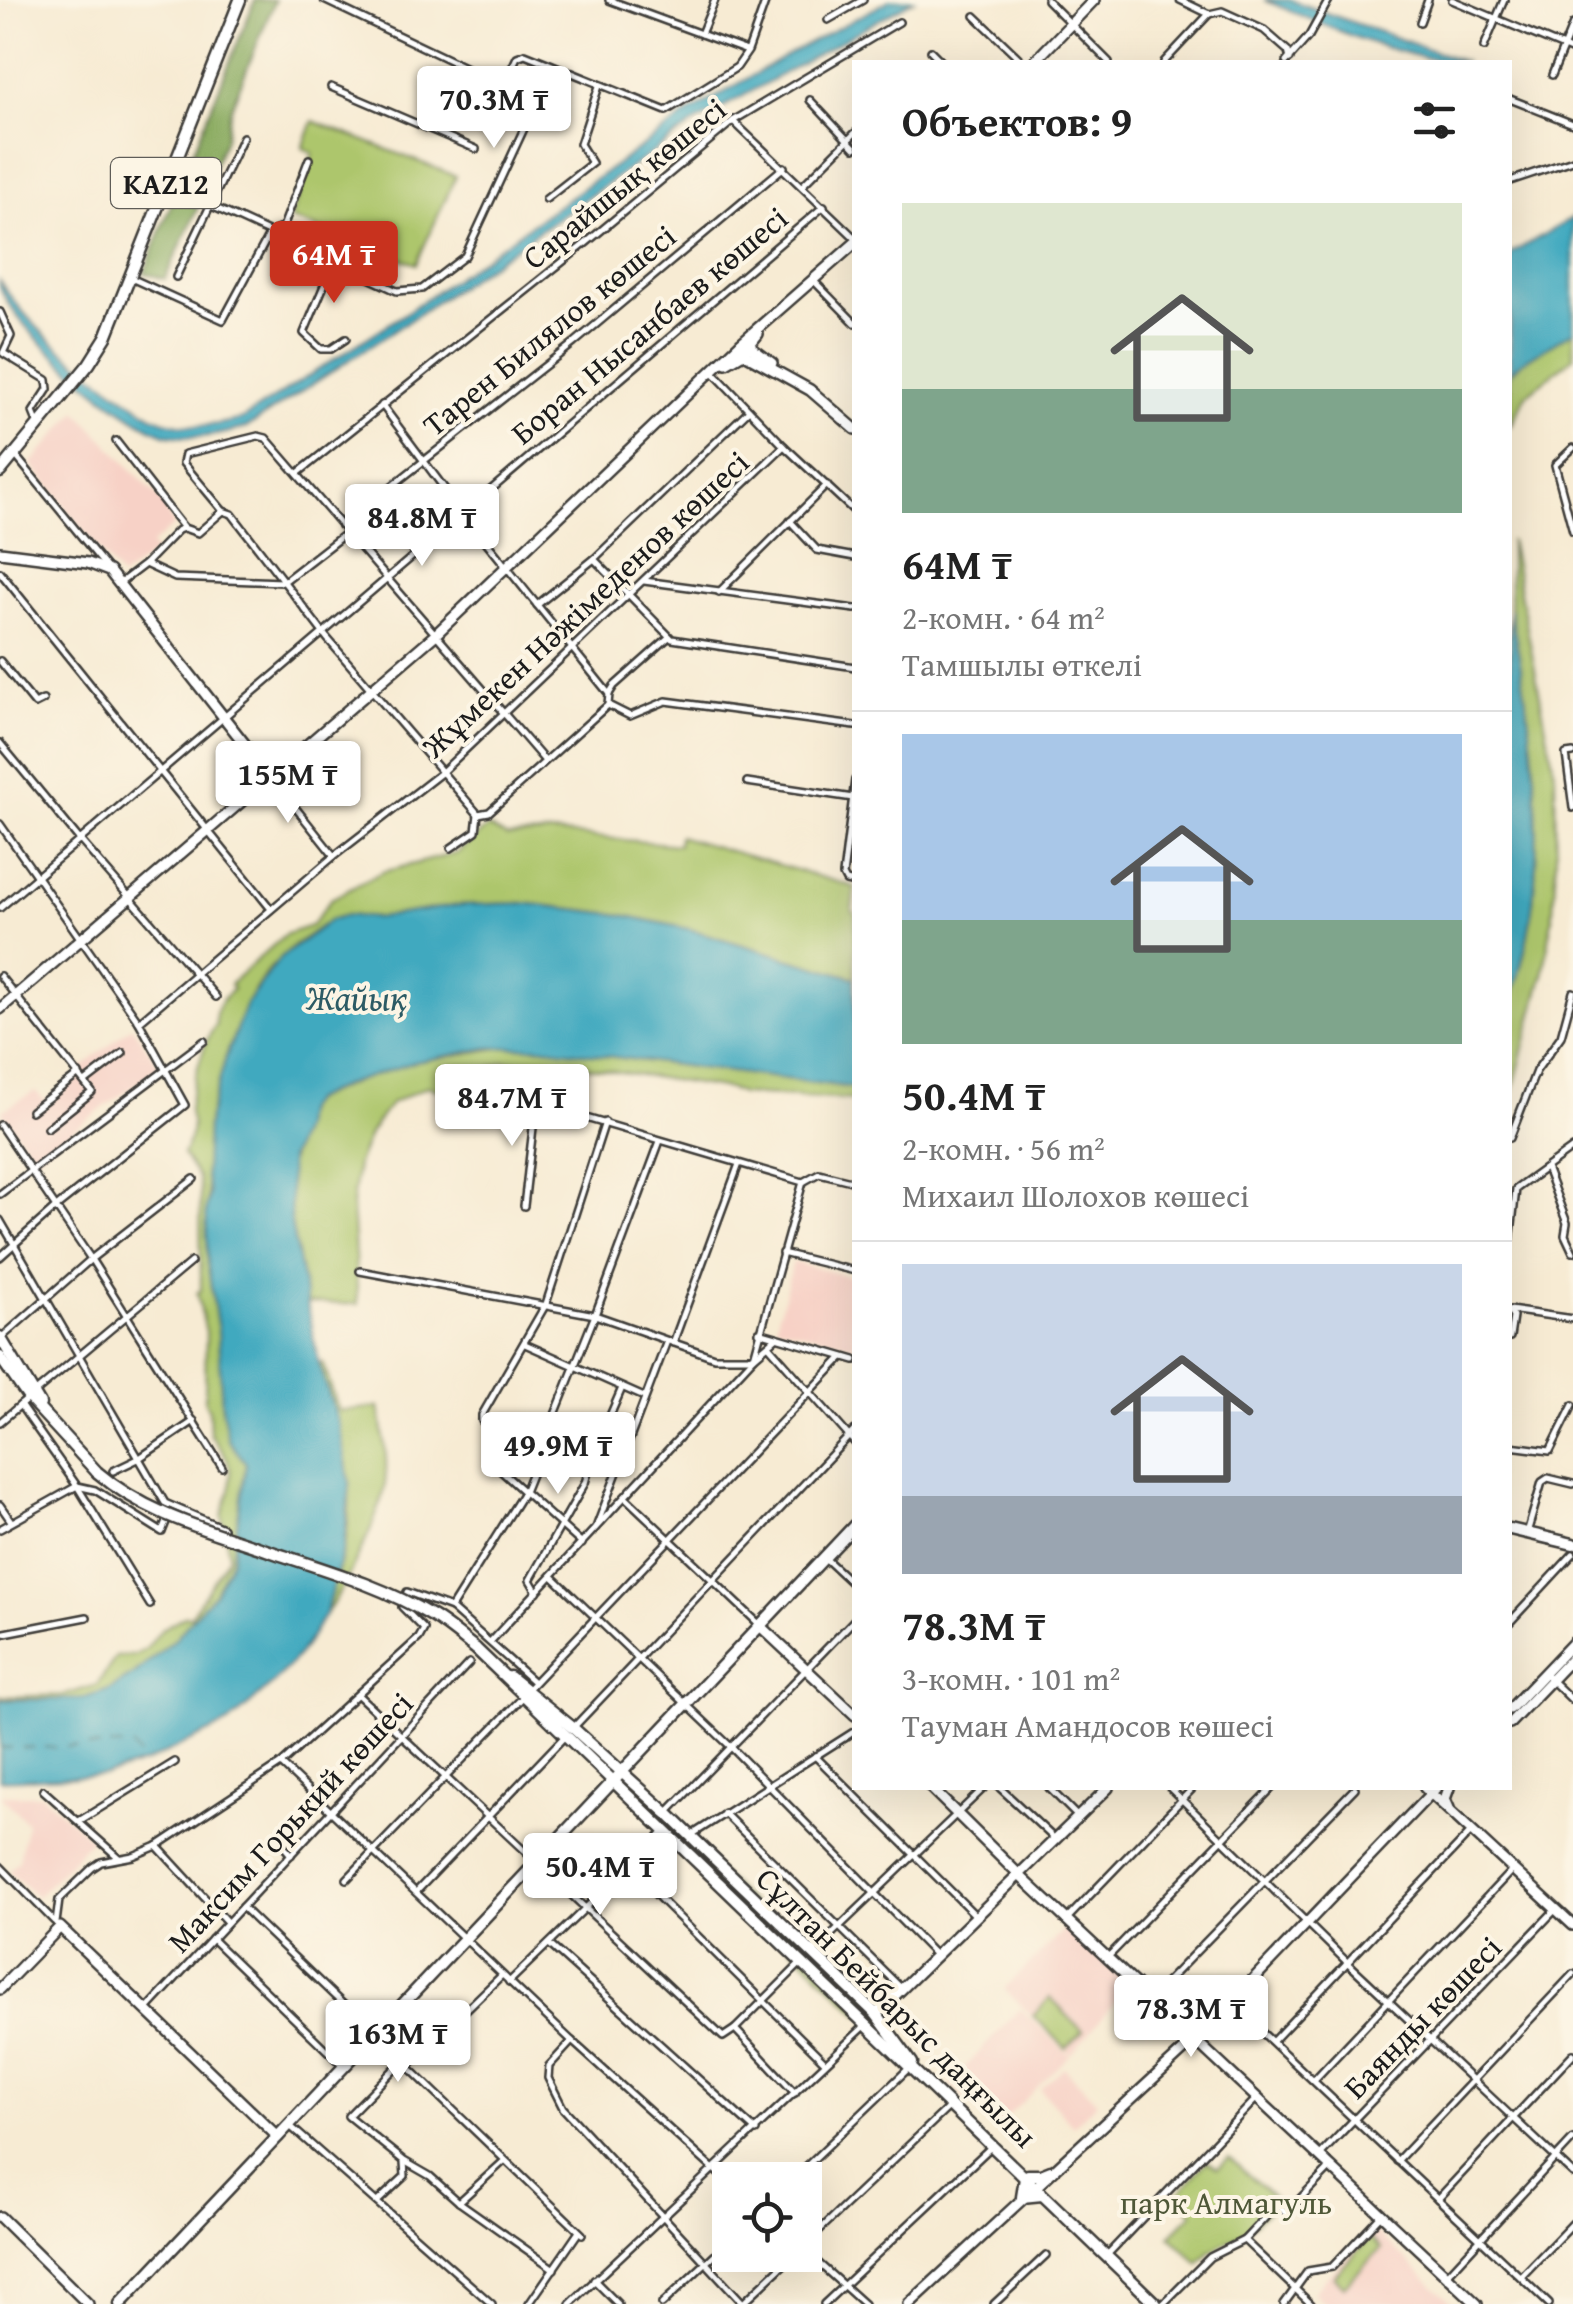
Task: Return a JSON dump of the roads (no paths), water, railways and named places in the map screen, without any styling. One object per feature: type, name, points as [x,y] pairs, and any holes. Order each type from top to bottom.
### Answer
[{"type":"main road","name":"KAZ12","points":[[0,472],[89,364],[106,337],[240,0]]},
{"type":"main road","points":[[1036,60],[1094,0]]},
{"type":"main road","points":[[716,369],[732,360],[852,243]]},
{"type":"main road","points":[[762,360],[758,344],[768,322]]},
{"type":"main road","points":[[744,347],[810,390],[852,426]]},
{"type":"main road","points":[[0,1009],[436,635],[716,369],[744,347]]},
{"type":"main road","points":[[732,360],[762,360]]},
{"type":"main road","points":[[0,552],[88,563],[110,571],[270,775]]},
{"type":"main road","name":"Сұлтан Бейбарыс даңғылы","points":[[0,1337],[28,1398]]},
{"type":"main road","name":"Сұлтан Бейбарыс даңғылы","points":[[0,1356],[28,1398],[96,1472],[134,1500],[164,1515],[389,1596],[431,1616],[528,1689],[613,1780],[866,2025],[881,2030],[1031,2181]]},
{"type":"main road","points":[[120,2304],[852,1528]]},
{"type":"main road","points":[[1512,1531],[1573,1544]]},
{"type":"main road","points":[[759,1624],[852,1712]]},
{"type":"main road","points":[[1512,1721],[1573,1643]]},
{"type":"main road","points":[[1512,1706],[1573,1657]]},
{"type":"main road","name":"Сұлтан Бейбарыс даңғылы","points":[[569,1732],[623,1771],[876,2014],[881,2030],[909,2067],[1161,2304]]},
{"type":"main road","points":[[933,1790],[1477,2304]]},
{"type":"main road","points":[[876,2014],[1106,1790]]},
{"type":"main road","points":[[1433,1790],[1573,1926]]},
{"type":"main road","points":[[1433,1790],[1445,1799],[1454,1814]]},
{"type":"main road","points":[[909,2304],[1022,2197],[1031,2181],[1051,2170],[1196,2038],[1433,1790]]},
{"type":"main road","points":[[0,1990],[58,1925],[278,2137]]},
{"type":"main road","points":[[1022,2197],[1045,2194],[1051,2170]]},
{"type":"main road","points":[[0,2216],[88,2304]]},
{"type":"street","points":[[324,0],[502,83],[521,54],[666,111],[729,73],[748,51],[766,0]]},
{"type":"street","points":[[610,0],[748,51]]},
{"type":"street","points":[[645,12],[648,0]]},
{"type":"street","points":[[701,34],[715,0]]},
{"type":"street","points":[[828,20],[864,0]]},
{"type":"street","points":[[1047,0],[1107,60]]},
{"type":"street","points":[[1180,0],[1209,14]]},
{"type":"street","points":[[1420,22],[1428,0]]},
{"type":"street","points":[[1452,0],[1573,51]]},
{"type":"street","points":[[1484,47],[1504,0]]},
{"type":"street","points":[[1289,60],[1316,25],[1328,1]]},
{"type":"street","points":[[1166,60],[1209,14],[1222,11],[1264,30],[1288,51],[1288,60]]},
{"type":"street","points":[[975,16],[1021,60]]},
{"type":"street","name":"Сарайшық көшесі","points":[[298,473],[733,121],[899,22]]},
{"type":"street","points":[[1552,75],[1573,24]]},
{"type":"street","points":[[931,51],[940,60]]},
{"type":"street","points":[[165,185],[397,291],[422,289],[462,261],[552,66]]},
{"type":"street","points":[[437,131],[466,68]]},
{"type":"street","points":[[546,199],[592,163],[580,144],[599,86]]},
{"type":"street","points":[[331,88],[476,149]]},
{"type":"street","points":[[810,100],[852,145]]},
{"type":"street","points":[[1512,101],[1573,124]]},
{"type":"street","points":[[733,121],[784,166],[852,237]]},
{"type":"street","points":[[176,276],[243,137]]},
{"type":"street","points":[[803,185],[852,137]]},
{"type":"street","points":[[131,278],[223,320],[270,232],[283,227],[309,159]]},
{"type":"street","points":[[1512,180],[1573,160]]},
{"type":"street","name":"Тарен Билялов көшесі","points":[[342,526],[574,343],[784,166]]},
{"type":"street","name":"Боран Нысанбаев көшесі","points":[[0,908],[385,576],[824,206]]},
{"type":"street","points":[[334,262],[304,333],[321,350],[346,339]]},
{"type":"street","points":[[814,281],[852,320]]},
{"type":"street","points":[[0,312],[11,336],[1,352],[47,380],[48,389],[32,417],[40,424]]},
{"type":"street","points":[[716,369],[749,410],[852,509]]},
{"type":"street","points":[[382,406],[608,694],[608,705],[489,812],[478,814]]},
{"type":"street","points":[[537,605],[594,559],[749,410]]},
{"type":"street","points":[[451,848],[476,831],[478,814],[322,631],[232,514],[223,512],[182,458],[185,454],[258,436],[266,438],[545,760]]},
{"type":"street","points":[[116,441],[184,528],[198,533],[223,512]]},
{"type":"street","name":"Жұмекен Нәжімеденов көшесі","points":[[138,1022],[334,856],[440,773],[784,446]]},
{"type":"street","points":[[1573,448],[1556,465],[1573,531]]},
{"type":"street","points":[[14,454],[110,571]]},
{"type":"street","points":[[719,592],[826,485]]},
{"type":"street","points":[[790,521],[817,550],[852,556]]},
{"type":"street","points":[[120,583],[184,528]]},
{"type":"street","points":[[145,564],[175,578],[283,582],[346,533]]},
{"type":"street","points":[[594,559],[669,637],[852,667]]},
{"type":"street","points":[[0,572],[272,910]]},
{"type":"street","points":[[644,581],[852,609]]},
{"type":"street","points":[[608,694],[669,637]]},
{"type":"street","points":[[0,661],[35,704],[43,700]]},
{"type":"street","points":[[608,705],[630,716],[666,701],[852,726]]},
{"type":"street","points":[[0,743],[216,997]]},
{"type":"street","points":[[1573,753],[1566,754],[1573,808]]},
{"type":"street","points":[[270,775],[334,856]]},
{"type":"street","points":[[747,782],[852,798]]},
{"type":"street","points":[[852,807],[844,878],[852,882]]},
{"type":"street","points":[[0,824],[138,1022],[185,1106],[0,1257]]},
{"type":"street","points":[[0,976],[79,1074],[90,1094],[46,1128]]},
{"type":"street","points":[[1512,1133],[1536,1071],[1562,1036],[1573,992]]},
{"type":"street","points":[[0,1194],[204,1041]]},
{"type":"street","points":[[85,1082],[123,1053]]},
{"type":"street","points":[[31,1110],[79,1074]]},
{"type":"street","points":[[518,1098],[804,1182]]},
{"type":"street","points":[[524,1206],[536,1102]]},
{"type":"street","points":[[582,1544],[502,1470],[508,1442],[482,1421],[482,1415],[546,1304],[605,1122]]},
{"type":"street","points":[[0,1126],[127,1315],[222,1467]]},
{"type":"street","points":[[452,1608],[524,1492],[596,1315],[660,1140]]},
{"type":"street","points":[[1512,1196],[1521,1185],[1573,1148]]},
{"type":"street","points":[[595,1531],[644,1397],[670,1342],[739,1164]]},
{"type":"street","points":[[1546,1168],[1567,1223],[1565,1235],[1573,1252]]},
{"type":"street","points":[[754,1357],[804,1182],[819,1172],[852,1181]]},
{"type":"street","points":[[0,1337],[194,1179]]},
{"type":"street","points":[[0,1220],[165,1503],[223,1528]]},
{"type":"street","points":[[782,1253],[852,1270]]},
{"type":"street","points":[[0,1422],[192,1262]]},
{"type":"street","points":[[360,1271],[596,1315],[714,1357],[754,1357]]},
{"type":"street","points":[[1512,1311],[1573,1319]]},
{"type":"street","points":[[759,1332],[852,1359]]},
{"type":"street","points":[[490,1642],[754,1357],[776,1338]]},
{"type":"street","points":[[525,1344],[644,1397]]},
{"type":"street","points":[[769,1346],[852,1440]]},
{"type":"street","points":[[347,1879],[843,1357]]},
{"type":"street","points":[[538,1592],[530,1580],[585,1482],[592,1454],[622,1388]]},
{"type":"street","name":"Сұлтан Бейбарыс даңғылы","points":[[28,1398],[150,1605]]},
{"type":"street","points":[[1512,1446],[1550,1452],[1573,1404]]},
{"type":"street","points":[[113,1470],[138,1459],[194,1421]]},
{"type":"street","points":[[416,1892],[852,1433]]},
{"type":"street","points":[[1527,1533],[1544,1480],[1573,1484]]},
{"type":"street","points":[[0,1529],[77,1486],[95,1490],[162,1532],[172,1508]]},
{"type":"street","points":[[626,1498],[759,1624]]},
{"type":"street","points":[[0,1504],[11,1522]]},
{"type":"street","points":[[1512,1620],[1573,1554]]},
{"type":"street","points":[[824,1558],[852,1583]]},
{"type":"street","points":[[552,1576],[732,1748],[936,1957]]},
{"type":"street","points":[[58,1925],[59,1900],[80,1878],[102,1862],[157,1846],[281,1764],[423,1633],[424,1629],[402,1608],[407,1592],[452,1608],[490,1642],[528,1689]]},
{"type":"street","points":[[0,1634],[86,1617]]},
{"type":"street","points":[[667,1813],[852,1622]]},
{"type":"street","name":"Максим Горький көшесі","points":[[144,2012],[469,1663]]},
{"type":"street","points":[[1548,1676],[1573,1701]]},
{"type":"street","points":[[358,1695],[723,2037],[735,2030],[802,1962]]},
{"type":"street","points":[[691,1836],[852,1733]]},
{"type":"street","points":[[816,1756],[978,1917]]},
{"type":"street","points":[[79,1821],[175,1762]]},
{"type":"street","points":[[281,1764],[712,2169]]},
{"type":"street","points":[[43,1790],[119,1858]]},
{"type":"street","points":[[812,1953],[982,1790]]},
{"type":"street","points":[[1002,1790],[1056,1840]]},
{"type":"street","points":[[1052,1790],[1078,1817]]},
{"type":"street","points":[[1172,1790],[1573,2174]]},
{"type":"street","points":[[1067,1919],[1191,1790]]},
{"type":"street","points":[[1108,1957],[1270,1790]]},
{"type":"street","points":[[1152,1996],[1353,1790]]},
{"type":"street","points":[[724,1813],[902,1990]]},
{"type":"street","points":[[509,1982],[666,1830]]},
{"type":"street","points":[[1274,2042],[1472,1831]]},
{"type":"street","points":[[279,1832],[276,1838],[291,1855]]},
{"type":"street","points":[[157,1846],[228,1922]]},
{"type":"street","points":[[0,1866],[58,1925]]},
{"type":"street","points":[[628,1867],[826,2063]]},
{"type":"street","points":[[1314,2080],[1513,1869]]},
{"type":"street","points":[[242,1907],[580,2233],[528,2304]]},
{"type":"street","name":"Баянды көшесі","points":[[1320,2155],[1556,1910]]},
{"type":"street","points":[[212,1939],[343,2066]]},
{"type":"street","points":[[549,1944],[756,2131]]},
{"type":"street","points":[[1398,2160],[1573,1974]]},
{"type":"street","points":[[502,1975],[348,2116],[554,2269]]},
{"type":"street","points":[[1231,2003],[1548,2304]]},
{"type":"street","points":[[722,2162],[866,2025]]},
{"type":"street","points":[[735,2030],[795,2093]]},
{"type":"street","points":[[572,2040],[549,2066],[548,2078],[563,2108],[744,2303],[776,2272]]},
{"type":"street","points":[[1438,2199],[1573,2054]]},
{"type":"street","points":[[811,2162],[909,2067]]},
{"type":"street","points":[[1108,2254],[1258,2097]]},
{"type":"street","points":[[822,2231],[950,2106]]},
{"type":"street","points":[[289,2125],[492,2304]]},
{"type":"street","points":[[1447,2275],[1573,2139]]},
{"type":"street","points":[[824,2304],[992,2146]]},
{"type":"street","points":[[377,2202],[405,2176],[404,2161]]},
{"type":"street","points":[[459,2202],[504,2161]]},
{"type":"street","points":[[1161,2304],[1210,2256],[1244,2240],[1277,2205],[1286,2213],[1331,2166]]},
{"type":"street","points":[[570,2304],[712,2171]]},
{"type":"street","points":[[1284,2304],[1308,2271],[1332,2267],[1382,2214]]},
{"type":"street","points":[[1521,2278],[1573,2223]]},
{"type":"street","points":[[1244,2240],[1311,2304]]},
{"type":"street","points":[[994,2304],[1046,2255]]},
{"type":"street","points":[[662,2304],[712,2258]]},
{"type":"street","points":[[822,2264],[864,2304]]},
{"type":"street","points":[[594,2280],[618,2304]]},
{"type":"water","points":[[890,0],[914,0],[697,122],[246,428],[189,437],[151,428],[99,393],[43,345],[6,299],[0,281],[49,339],[151,415],[196,426],[242,419],[407,312],[689,113]]},
{"type":"water","points":[[1264,0],[1290,0],[1459,60],[1416,56]]},
{"type":"water","points":[[1573,218],[1573,331],[1512,371],[1512,253]]},
{"type":"water","points":[[1512,620],[1527,705],[1536,806],[1532,906],[1512,994]]},
{"type":"water","name":"Жайық","points":[[523,903],[623,915],[689,929],[852,977],[852,1088],[537,1047],[488,1048],[415,1062],[312,1100],[303,1112],[289,1159],[291,1224],[319,1364],[340,1428],[350,1484],[344,1546],[325,1615],[274,1683],[229,1723],[145,1763],[106,1775],[0,1780],[0,1700],[82,1699],[109,1690],[173,1641],[215,1592],[232,1559],[246,1463],[228,1440],[222,1407],[218,1330],[208,1267],[209,1194],[205,1174],[207,1124],[246,1004],[279,959],[330,920],[347,915],[375,918],[460,905]]},
{"type":"park label","name":"парк Алмагуль","points":[[1226,2202]]}]
